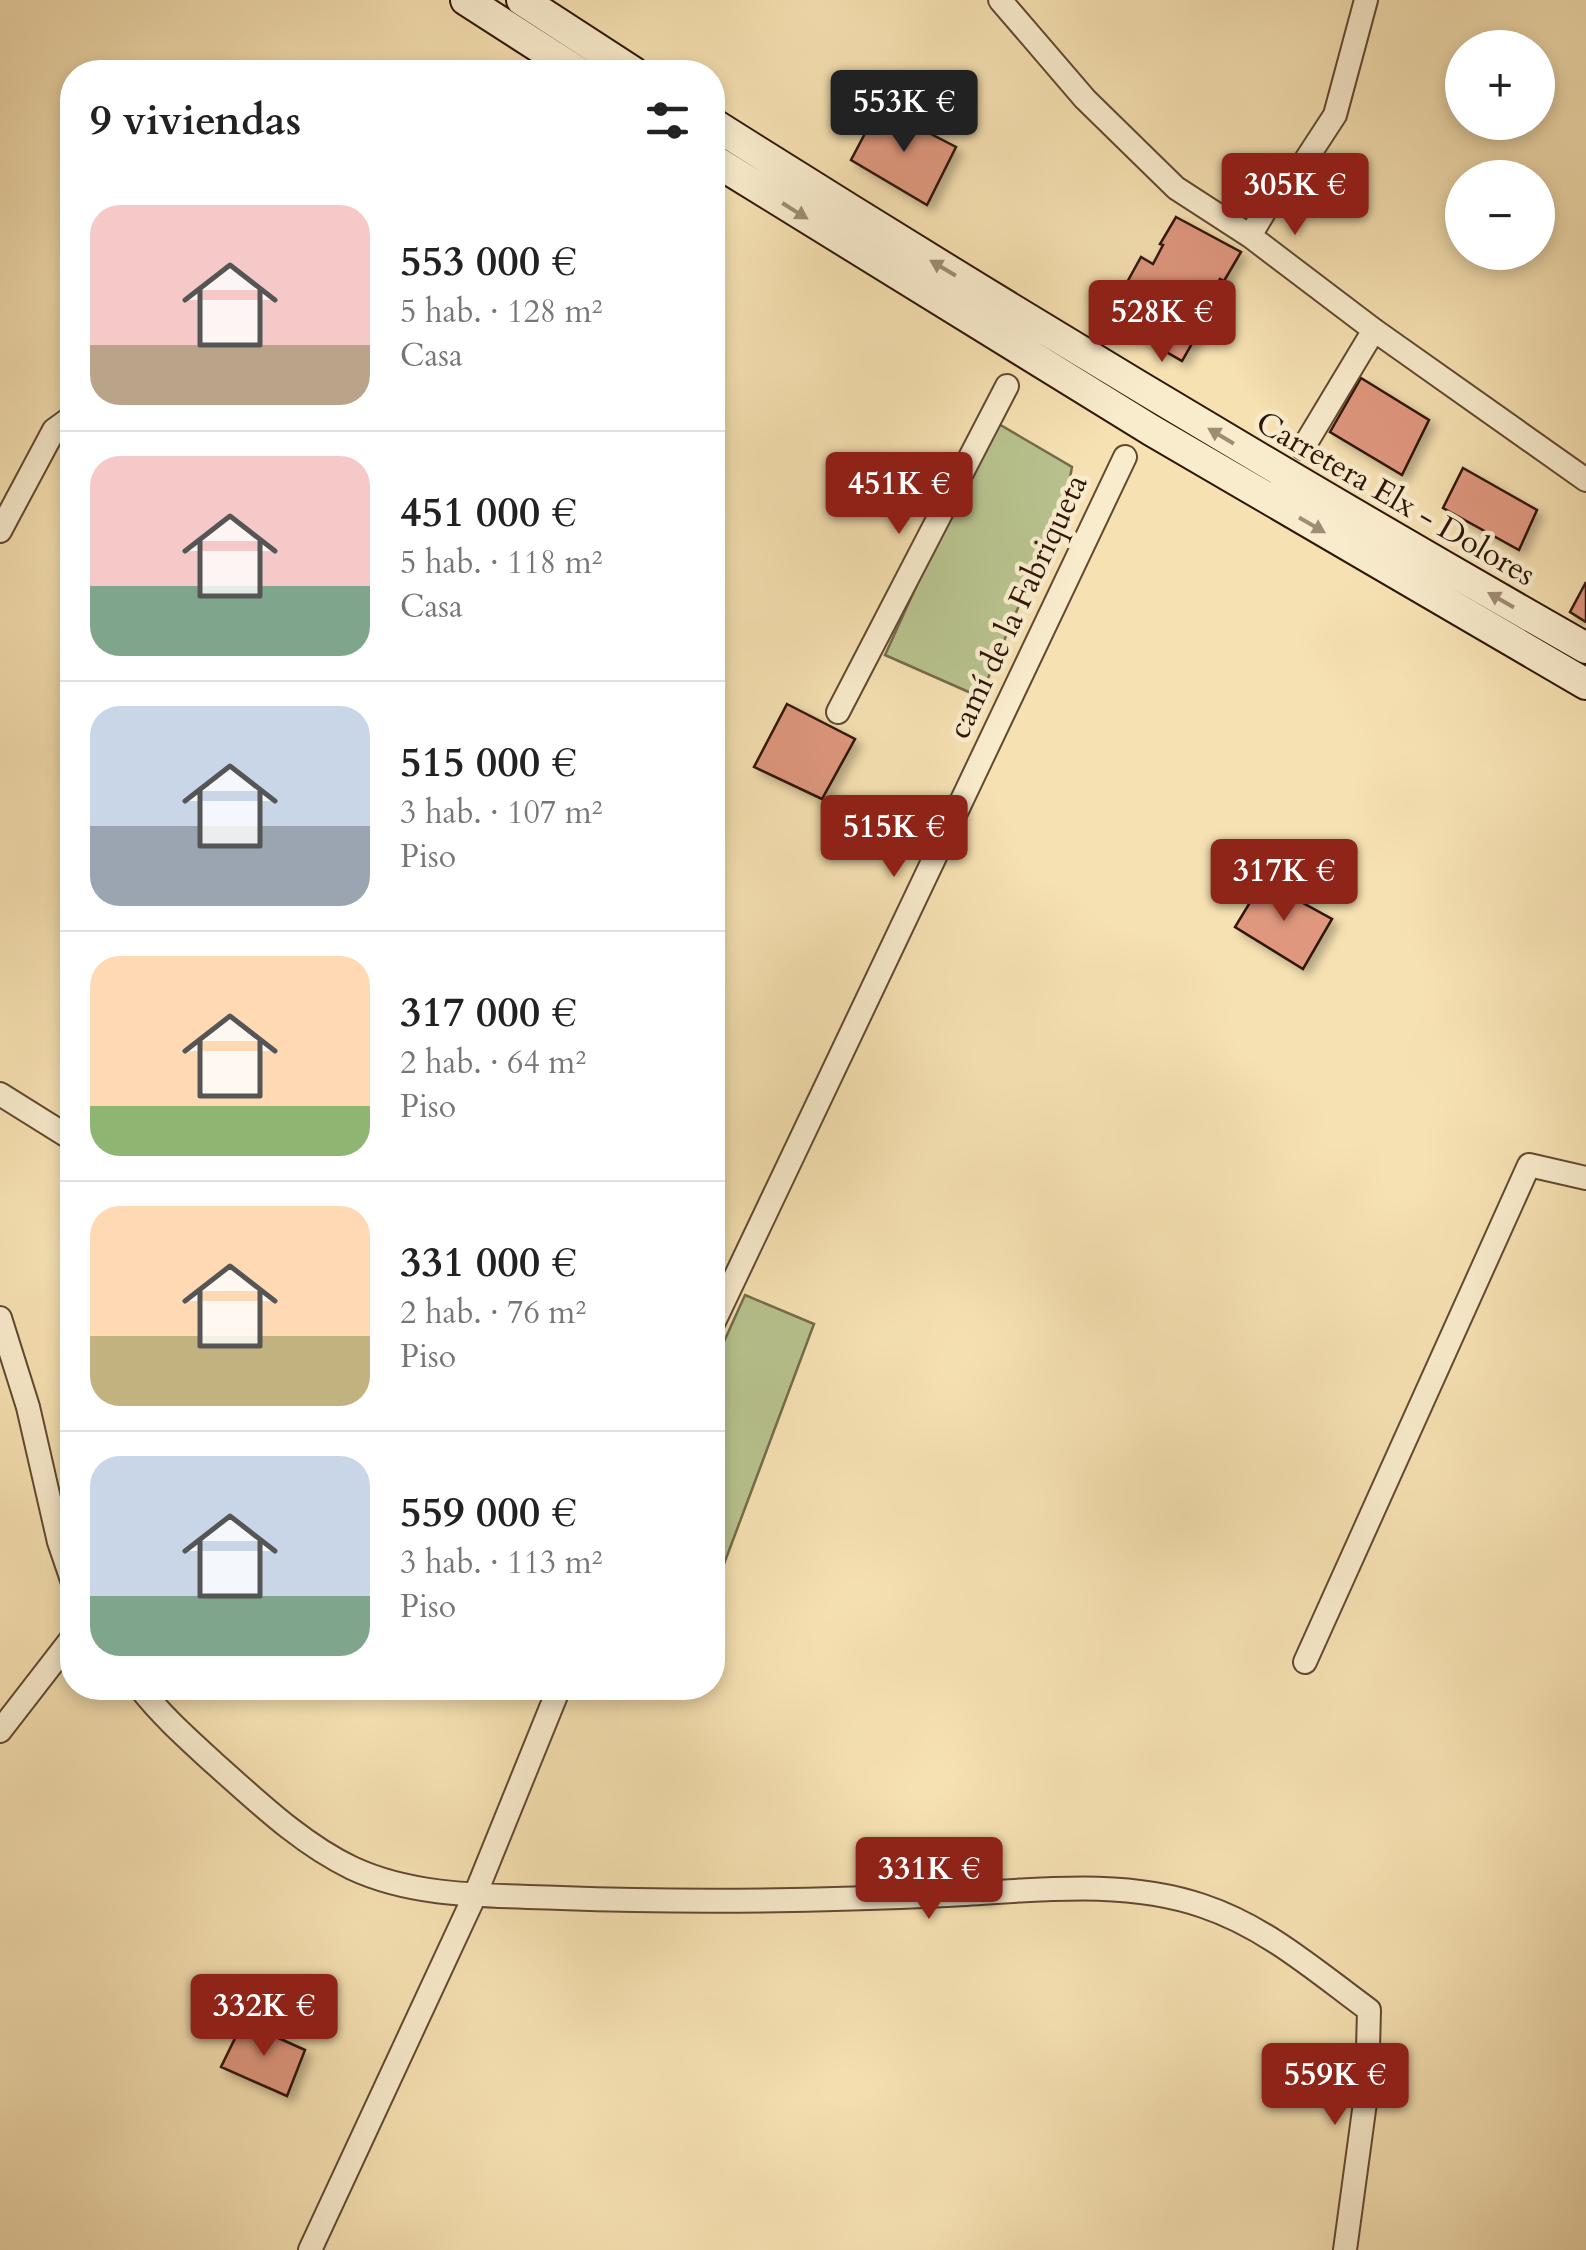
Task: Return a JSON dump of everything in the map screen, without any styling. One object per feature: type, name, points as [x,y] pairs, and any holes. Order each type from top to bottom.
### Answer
[{"type":"main road","points":[[466,0],[559,60]]},
{"type":"main road","points":[[522,0],[614,60]]},
{"type":"main road","name":"Carretera Elx - Dolores","points":[[725,131],[1245,451],[1586,648]]},
{"type":"main road","name":"Carretera Elx - Dolores","points":[[725,167],[1152,430],[1586,684]]},
{"type":"street","points":[[1000,0],[1085,99],[1176,188],[1250,236],[1374,330],[1586,480]]},
{"type":"street","points":[[1250,236],[1270,202],[1292,181],[1335,114],[1366,0]]},
{"type":"street","points":[[1303,448],[1374,330]]},
{"type":"street","points":[[838,712],[1007,386]]},
{"type":"street","points":[[0,531],[54,430],[60,426]]},
{"type":"street","name":"camí de la Fabriqueta","points":[[725,1299],[1125,457]]},
{"type":"street","points":[[0,1094],[60,1132]]},
{"type":"street","points":[[1305,1662],[1530,1165],[1586,1178]]},
{"type":"street","points":[[0,1318],[28,1407],[60,1545]]},
{"type":"street","points":[[0,1731],[60,1654]]},
{"type":"street","points":[[149,1700],[278,1822],[353,1868],[416,1889],[642,1901],[769,1901],[1084,1888],[1142,1892],[1201,1905],[1247,1924],[1369,2010],[1367,2088],[1345,2250]]},
{"type":"street","points":[[310,2250],[474,1894],[554,1700]]},
{"type":"green space","points":[[992,420],[1072,467],[1067,493],[980,697],[885,655]]},
{"type":"green space","points":[[745,1295],[814,1324],[725,1561],[725,1339]]},
{"type":"building","points":[[879,107],[956,147],[927,205],[851,160]]},
{"type":"building","points":[[1176,217],[1241,252],[1224,281],[1220,279],[1215,290],[1221,293],[1182,361],[1125,328],[1132,316],[1115,304],[1141,257],[1153,264]]},
{"type":"building","points":[[1361,378],[1429,420],[1402,475],[1330,432]]},
{"type":"building","points":[[1463,468],[1537,510],[1519,550],[1443,508]]},
{"type":"building","points":[[1586,582],[1586,622],[1570,612]]},
{"type":"building","points":[[787,704],[855,739],[822,799],[754,767]]},
{"type":"building","points":[[1263,881],[1332,919],[1303,969],[1235,927]]},
{"type":"building","points":[[243,2022],[305,2050],[287,2096],[221,2067]]}]
